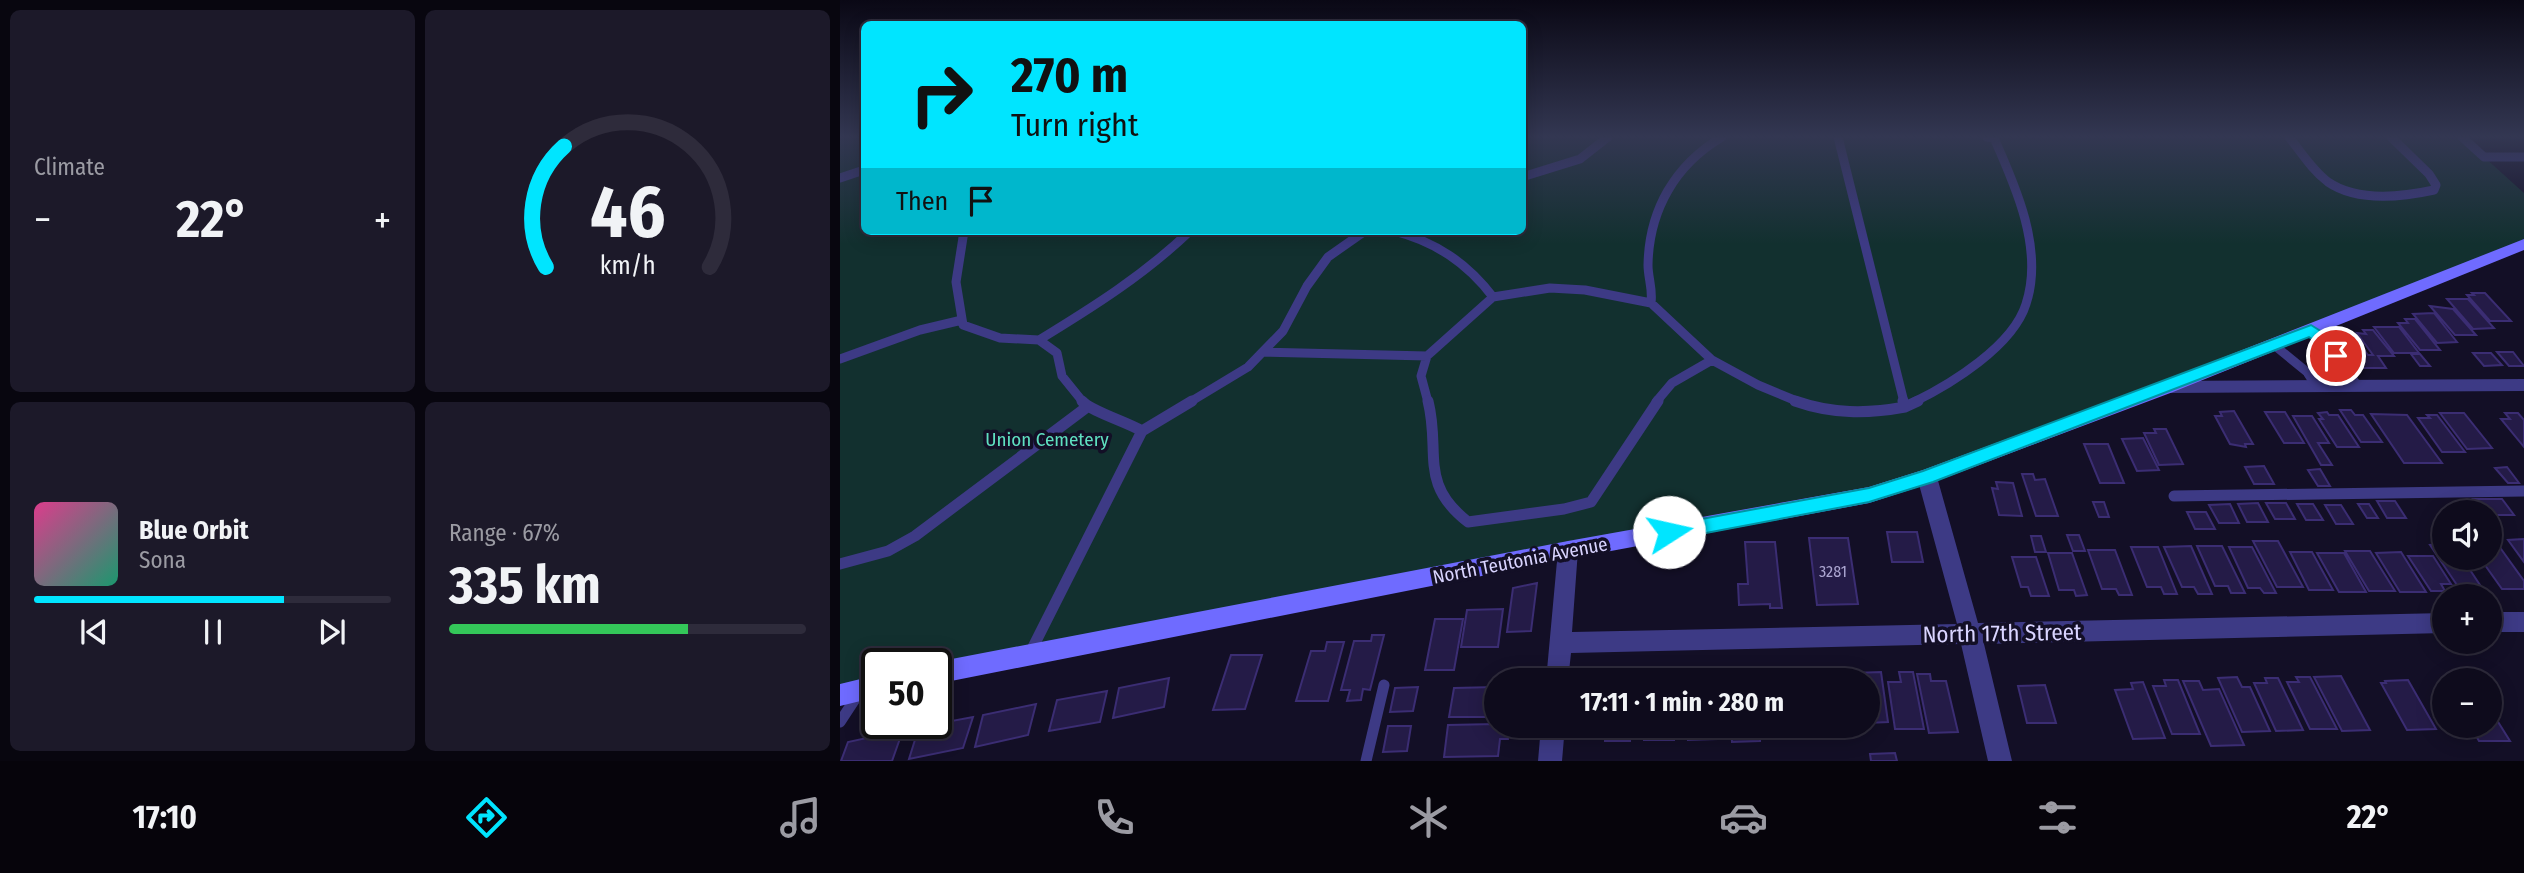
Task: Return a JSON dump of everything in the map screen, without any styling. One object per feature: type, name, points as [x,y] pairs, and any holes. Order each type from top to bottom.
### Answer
[{"type":"main road","name":"North Teutonia Avenue","points":[[952,670],[1568,550],[1869,495],[1927,477],[2167,387],[2524,244]]},
{"type":"street","points":[[2167,387],[2524,385]]},
{"type":"street","points":[[1927,477],[1970,633],[2000,761]]},
{"type":"street","points":[[1558,668],[1568,550]]},
{"type":"street","points":[[2502,622],[2524,622]]},
{"type":"street","name":"North 17th Street","points":[[1560,643],[2432,623]]},
{"type":"street","points":[[1550,761],[1552,738]]},
{"type":"lane","points":[[1651,303],[1654,288],[1648,270],[1650,234],[1661,200],[1679,173]]},
{"type":"lane","points":[[1845,173],[1905,407]]},
{"type":"lane","points":[[1712,359],[1672,383],[1654,405],[1591,502],[1563,509],[1468,522],[1450,508],[1437,486],[1429,406],[1421,376],[1427,356],[1493,297],[1550,288],[1584,290],[1651,303],[1712,359],[1789,399],[1821,409],[1853,415],[1879,414],[1905,407],[1949,385],[2000,344],[2026,306],[2031,268],[2016,188],[2008,173]]},
{"type":"lane","points":[[2320,173],[2329,183],[2341,189],[2378,194],[2434,190],[2436,185],[2427,173]]},
{"type":"lane","points":[[962,235],[956,282],[963,325],[996,339],[1012,342],[1039,340],[1116,293],[1155,264],[1186,235]]},
{"type":"lane","points":[[1030,654],[1142,431],[1248,367],[1283,331],[1307,286],[1328,257],[1359,235]]},
{"type":"lane","points":[[1408,235],[1429,241],[1456,257],[1481,280],[1493,297]]},
{"type":"lane","points":[[1429,241],[1434,235]]},
{"type":"lane","points":[[840,359],[920,330],[962,320]]},
{"type":"lane","points":[[2311,331],[2325,341],[2357,385]]},
{"type":"lane","points":[[1039,340],[1057,353],[1062,376],[1087,407],[1124,420],[1142,431]]},
{"type":"lane","points":[[2274,345],[2307,372],[2309,386]]},
{"type":"lane","points":[[840,352],[855,352]]},
{"type":"lane","points":[[1262,352],[1427,356]]},
{"type":"lane","points":[[840,564],[888,551],[915,536],[1087,407]]},
{"type":"lane","points":[[2174,496],[2524,491]]},
{"type":"lane","points":[[1366,761],[1384,685]]},
{"type":"lane","points":[[840,722],[859,690]]},
{"type":"green space","name":"Union Cemetery","points":[[840,173],[861,173],[861,235],[1526,235],[1526,173],[2501,173],[2524,193],[2524,244],[1927,477],[952,660],[952,648],[861,648],[861,690],[840,695]]},
{"type":"building","points":[[2472,293],[2485,293],[2511,321],[2490,321],[2467,295],[2474,295]]},
{"type":"building","points":[[2447,299],[2468,299],[2494,328],[2473,329]]},
{"type":"building","points":[[2430,306],[2453,309],[2476,335],[2455,335]]},
{"type":"building","points":[[2434,313],[2457,342],[2437,343],[2413,314]]},
{"type":"building","points":[[2405,319],[2415,319],[2440,350],[2420,350],[2398,323],[2408,323]]},
{"type":"building","points":[[2374,327],[2399,327],[2419,353],[2394,353]]},
{"type":"building","points":[[2363,330],[2373,330],[2394,356],[2378,356],[2386,368],[2354,368],[2336,347],[2342,342],[2358,342],[2368,355],[2373,355],[2357,333],[2366,334]]},
{"type":"building","points":[[2497,352],[2513,352],[2524,366],[2509,366]]},
{"type":"building","points":[[2473,353],[2491,353],[2502,365],[2484,366]]},
{"type":"building","points":[[2411,354],[2420,354],[2430,366],[2420,366]]},
{"type":"building","points":[[2340,410],[2351,410],[2355,415],[2363,415],[2382,442],[2361,442]]},
{"type":"building","points":[[2234,411],[2253,444],[2245,444],[2246,447],[2230,444],[2215,416],[2222,416],[2220,412]]},
{"type":"building","points":[[2265,412],[2285,412],[2304,443],[2284,443]]},
{"type":"building","points":[[2327,412],[2329,415],[2338,415],[2359,447],[2337,447],[2319,419],[2323,419],[2318,413]]},
{"type":"building","points":[[2440,413],[2464,413],[2492,448],[2467,449]]},
{"type":"building","points":[[2505,413],[2518,413],[2524,420],[2524,447],[2501,419],[2510,419]]},
{"type":"building","points":[[2371,414],[2407,415],[2442,463],[2404,463]]},
{"type":"building","points":[[2427,415],[2437,415],[2465,452],[2442,452],[2418,418],[2430,418]]},
{"type":"building","points":[[2293,416],[2312,416],[2329,443],[2318,443],[2332,465],[2321,465]]},
{"type":"building","points":[[2154,429],[2166,429],[2183,464],[2159,465],[2144,433],[2156,433]]},
{"type":"building","points":[[2143,438],[2159,470],[2137,471],[2122,439]]},
{"type":"building","points":[[2084,444],[2108,444],[2124,483],[2100,483]]},
{"type":"building","points":[[2264,466],[2274,484],[2254,484],[2245,467]]},
{"type":"building","points":[[2507,467],[2519,483],[2508,483],[2495,468]]},
{"type":"building","points":[[2320,469],[2330,486],[2318,486],[2308,470]]},
{"type":"building","points":[[2022,474],[2033,474],[2035,480],[2045,479],[2058,516],[2036,516]]},
{"type":"building","points":[[1996,482],[2013,483],[2022,516],[1999,515],[1992,488],[1998,489]]},
{"type":"building","points":[[2502,499],[2514,515],[2502,515],[2502,500],[2474,500]]},
{"type":"building","points":[[2377,501],[2395,501],[2406,518],[2387,518]]},
{"type":"building","points":[[2093,502],[2104,502],[2109,517],[2099,517]]},
{"type":"building","points":[[2258,503],[2268,522],[2247,522],[2238,504]]},
{"type":"building","points":[[2266,503],[2286,503],[2295,519],[2275,519]]},
{"type":"building","points":[[2230,504],[2239,523],[2219,523],[2209,505]]},
{"type":"building","points":[[2297,504],[2313,504],[2323,520],[2306,520]]},
{"type":"building","points":[[2358,504],[2369,504],[2378,518],[2367,518]]},
{"type":"building","points":[[2325,505],[2341,505],[2353,524],[2336,524]]},
{"type":"building","points":[[2187,512],[2206,512],[2215,529],[2195,529]]},
{"type":"building","points":[[1887,532],[1917,532],[1923,562],[1892,562]]},
{"type":"building","points":[[2067,535],[2079,535],[2085,551],[2073,551]]},
{"type":"building","points":[[2031,536],[2041,536],[2046,552],[2035,552]]},
{"type":"building","points":[[1809,538],[1848,538],[1858,604],[1817,605]]},
{"type":"building","points":[[2524,539],[2524,562],[2508,540]]},
{"type":"building","points":[[2253,541],[2278,541],[2303,587],[2277,587]]},
{"type":"building","points":[[1745,542],[1775,542],[1782,608],[1770,608],[1770,604],[1739,605],[1738,584],[1748,584]]},
{"type":"building","points":[[2191,546],[2212,594],[2198,594],[2194,587],[2182,587],[2164,547]]},
{"type":"building","points":[[2197,546],[2222,546],[2245,593],[2231,593],[2228,586],[2215,586]]},
{"type":"building","points":[[2131,547],[2158,547],[2177,594],[2164,594],[2161,587],[2147,587]]},
{"type":"building","points":[[2229,547],[2252,547],[2276,593],[2264,593],[2260,588],[2248,588]]},
{"type":"building","points":[[2088,550],[2115,550],[2132,595],[2119,595],[2116,589],[2102,589]]},
{"type":"building","points":[[2502,550],[2524,581],[2524,589],[2502,589],[2502,584],[2498,584],[2489,570],[2502,570]]},
{"type":"building","points":[[2345,551],[2370,551],[2395,591],[2369,591]]},
{"type":"building","points":[[2290,552],[2312,552],[2333,590],[2309,590]]},
{"type":"building","points":[[2401,552],[2426,592],[2400,592],[2376,553]]},
{"type":"building","points":[[2048,553],[2072,553],[2087,595],[2076,596],[2074,590],[2059,590]]},
{"type":"building","points":[[2317,553],[2344,553],[2366,592],[2339,592]]},
{"type":"building","points":[[2408,556],[2432,556],[2432,570],[2442,570],[2451,584],[2432,584],[2431,591]]},
{"type":"building","points":[[2012,557],[2036,557],[2049,596],[2031,596],[2028,587],[2021,587]]},
{"type":"building","points":[[2447,570],[2470,570],[2479,584],[2456,584]]},
{"type":"building","points":[[1537,583],[1531,631],[1507,632],[1513,588]]},
{"type":"building","points":[[1503,609],[1498,647],[1461,647],[1467,610]]},
{"type":"building","points":[[1435,619],[1463,619],[1454,670],[1425,670]]},
{"type":"building","points":[[1372,635],[1384,635],[1370,690],[1363,689],[1361,700],[1347,701],[1350,690],[1341,690],[1354,641],[1371,641]]},
{"type":"building","points":[[1327,642],[1344,642],[1328,701],[1296,701],[1311,651],[1325,651]]},
{"type":"building","points":[[1231,655],[1262,655],[1245,709],[1213,710]]},
{"type":"building","points":[[1881,672],[1888,722],[1880,722]]},
{"type":"building","points":[[1899,672],[1913,672],[1924,729],[1895,729],[1888,682],[1901,682]]},
{"type":"building","points":[[1917,674],[1930,674],[1931,681],[1946,681],[1958,732],[1929,733]]},
{"type":"building","points":[[2341,676],[2370,730],[2342,731],[2314,677]]},
{"type":"building","points":[[2237,677],[2242,687],[2250,687],[2270,731],[2242,732],[2218,678]]},
{"type":"building","points":[[2296,677],[2310,677],[2337,729],[2310,729],[2287,682],[2299,682]]},
{"type":"building","points":[[1169,678],[1164,707],[1113,718],[1119,688]]},
{"type":"building","points":[[2265,678],[2278,678],[2303,730],[2276,731],[2254,683],[2267,683]]},
{"type":"building","points":[[2164,680],[2178,680],[2200,734],[2172,734],[2153,686],[2166,686]]},
{"type":"building","points":[[2408,680],[2432,722],[2432,729],[2407,730],[2381,683],[2386,683],[2385,681]]},
{"type":"building","points":[[2183,681],[2199,681],[2203,690],[2219,689],[2244,745],[2211,746]]},
{"type":"building","points":[[2143,682],[2165,738],[2133,739],[2115,690],[2133,689],[2131,683]]},
{"type":"building","points":[[2045,685],[2056,723],[2027,723],[2018,686]]},
{"type":"building","points":[[1418,687],[1413,711],[1390,712],[1395,688]]},
{"type":"building","points":[[1484,687],[1484,717],[1449,717],[1454,688]]},
{"type":"building","points":[[1107,691],[1100,722],[1049,731],[1057,700]]},
{"type":"building","points":[[1036,704],[1028,735],[975,747],[983,715]]},
{"type":"building","points":[[973,717],[963,748],[909,759],[915,739],[952,739],[952,721]]},
{"type":"building","points":[[1484,724],[1484,738],[1508,739],[1500,739],[1498,756],[1444,757],[1448,725]]},
{"type":"building","points":[[1388,726],[1411,726],[1407,751],[1383,752]]},
{"type":"building","points":[[2502,728],[2510,741],[2479,741],[2477,738],[2502,738]]},
{"type":"building","points":[[1605,738],[1630,738],[1630,741],[1605,741]]},
{"type":"building","points":[[1644,738],[1674,738],[1674,740]]},
{"type":"building","points":[[1688,738],[1717,738],[1717,739]]},
{"type":"building","points":[[1732,738],[1760,738],[1760,741],[1732,742]]},
{"type":"building","points":[[862,739],[900,739],[892,761],[841,761],[848,742]]},
{"type":"building","points":[[1895,753],[1897,761],[1871,761],[1870,754]]},
{"type":"route","points":[[1669,532],[1869,495],[1927,477],[2311,331],[2325,341],[2336,356]]}]
